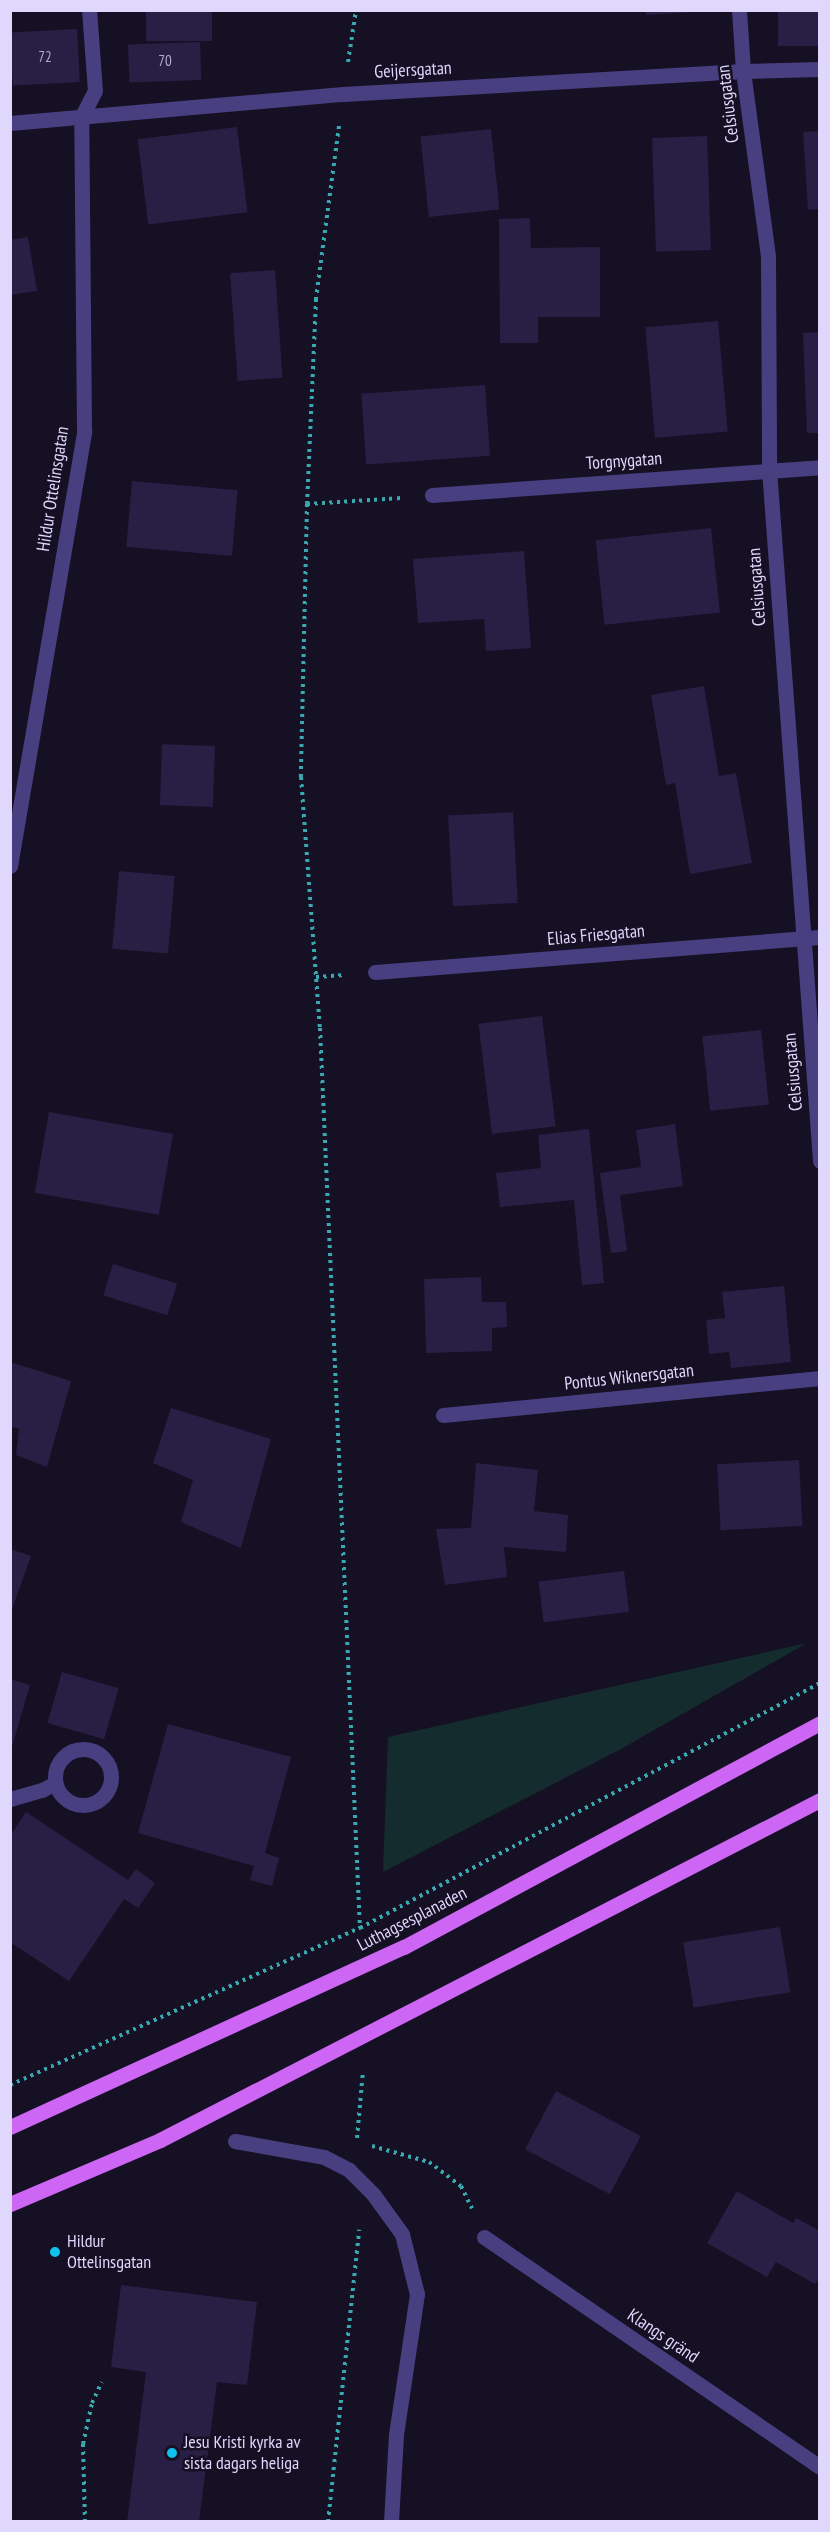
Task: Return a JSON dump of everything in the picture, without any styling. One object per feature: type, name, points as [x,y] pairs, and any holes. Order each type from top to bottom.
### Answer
[{"type":"main road","name":"Luthagsesplanaden","points":[[10,2127],[404,1947],[819,1723]]},
{"type":"main road","points":[[10,2204],[160,2140],[819,1800]]},
{"type":"street","name":"Hildur Ottelinsgatan","points":[[10,866],[84,431],[81,118],[95,91],[89,10]]},
{"type":"street","name":"Celsiusgatan","points":[[739,10],[743,71],[768,257],[769,469],[819,1161]]},
{"type":"street","name":"Geijersgatan","points":[[10,123],[343,94],[743,71],[819,69]]},
{"type":"street","name":"Torgnygatan","points":[[432,495],[819,467]]},
{"type":"street","name":"Elias Friesgatan","points":[[375,972],[819,937]]},
{"type":"street","name":"Pontus Wiknersgatan","points":[[443,1415],[819,1378]]},
{"type":"street","points":[[10,1799],[42,1790],[55,1783]]},
{"type":"street","points":[[235,2141],[324,2157],[348,2170],[373,2194],[402,2234],[417,2294],[396,2435],[391,2522]]},
{"type":"street","name":"Klangs gränd","points":[[484,2237],[819,2467]]},
{"type":"path","points":[[356,10],[316,299],[307,504],[301,777],[320,1028],[360,1928]]},
{"type":"path","points":[[307,504],[432,495]]},
{"type":"path","points":[[10,2085],[360,1928],[819,1683]]},
{"type":"path","points":[[363,2067],[357,2141],[429,2162],[461,2186],[484,2237]]},
{"type":"path","points":[[328,2522],[363,2185]]},
{"type":"path","points":[[85,2522],[83,2444],[92,2403],[102,2382]]},
{"type":"green space","points":[[807,1643],[621,1749],[383,1872],[388,1737]]},
{"type":"building","points":[[146,10],[212,10],[212,41],[146,41]]},
{"type":"building","points":[[646,10],[693,10],[693,12],[646,15]]},
{"type":"building","points":[[778,10],[820,10],[820,46],[778,46]]},
{"type":"building","points":[[77,29],[80,82],[13,85],[10,33]]},
{"type":"building","points":[[200,42],[201,80],[129,82],[128,45]]},
{"type":"building","points":[[237,127],[247,212],[148,225],[138,139]]},
{"type":"building","points":[[491,129],[499,210],[429,217],[420,136]]},
{"type":"building","points":[[820,131],[820,209],[808,210],[803,132]]},
{"type":"building","points":[[707,136],[711,250],[656,252],[652,138]]},
{"type":"building","points":[[530,218],[531,248],[600,247],[600,317],[538,317],[538,343],[500,343],[499,219]]},
{"type":"building","points":[[28,237],[37,291],[10,295],[10,240]]},
{"type":"building","points":[[275,270],[283,378],[238,381],[230,273]]},
{"type":"building","points":[[718,321],[728,432],[655,438],[645,327]]},
{"type":"building","points":[[820,332],[820,433],[807,433],[803,333]]},
{"type":"building","points":[[485,385],[490,456],[366,464],[361,394]]},
{"type":"building","points":[[132,481],[238,490],[232,556],[126,547]]},
{"type":"building","points":[[711,528],[720,613],[605,625],[596,540]]},
{"type":"building","points":[[524,551],[531,648],[486,651],[484,619],[418,623],[413,559]]},
{"type":"building","points":[[704,686],[719,776],[736,773],[752,863],[690,874],[675,783],[666,785],[651,695]]},
{"type":"building","points":[[162,744],[215,746],[213,807],[160,805]]},
{"type":"building","points":[[513,812],[518,903],[453,906],[448,815]]},
{"type":"building","points":[[119,871],[175,876],[168,954],[112,949]]},
{"type":"building","points":[[542,1016],[556,1126],[492,1134],[478,1024]]},
{"type":"building","points":[[761,1030],[769,1105],[710,1111],[702,1036]]},
{"type":"building","points":[[49,1112],[173,1134],[159,1215],[35,1193]]},
{"type":"building","points":[[675,1124],[683,1186],[620,1195],[627,1251],[611,1253],[600,1173],[641,1167],[636,1130]]},
{"type":"building","points":[[589,1129],[604,1283],[582,1285],[574,1200],[500,1207],[496,1173],[541,1168],[538,1135]]},
{"type":"building","points":[[113,1264],[177,1284],[167,1315],[103,1296]]},
{"type":"building","points":[[481,1277],[482,1302],[506,1302],[507,1327],[492,1328],[492,1351],[426,1353],[424,1279]]},
{"type":"building","points":[[784,1286],[791,1362],[731,1368],[729,1352],[709,1354],[706,1320],[725,1318],[722,1292]]},
{"type":"building","points":[[10,1362],[71,1381],[47,1467],[16,1455],[19,1429],[10,1426]]},
{"type":"building","points":[[171,1408],[271,1439],[241,1548],[181,1522],[193,1480],[153,1463]]},
{"type":"building","points":[[799,1460],[802,1526],[721,1530],[717,1464]]},
{"type":"building","points":[[476,1463],[538,1470],[534,1511],[568,1515],[566,1552],[504,1547],[507,1577],[445,1585],[436,1529],[471,1528]]},
{"type":"building","points":[[10,1549],[31,1556],[11,1612],[10,1611]]},
{"type":"building","points":[[624,1571],[629,1612],[544,1622],[539,1581]]},
{"type":"building","points":[[62,1672],[119,1688],[104,1739],[47,1723]]},
{"type":"building","points":[[10,1679],[30,1685],[11,1750],[10,1750]]},
{"type":"building","points":[[168,1724],[291,1757],[265,1853],[279,1858],[272,1886],[250,1880],[254,1866],[138,1833]]},
{"type":"building","points":[[26,1812],[128,1880],[136,1869],[155,1883],[138,1908],[124,1899],[69,1981],[10,1942],[10,1836]]},
{"type":"building","points":[[780,1927],[790,1992],[694,2008],[683,1942]]},
{"type":"building","points":[[556,2091],[641,2136],[610,2194],[525,2149]]},
{"type":"building","points":[[737,2191],[793,2223],[796,2218],[820,2231],[820,2277],[815,2284],[776,2262],[767,2277],[707,2243]]},
{"type":"building","name":"Jesu Kristi kyrka av sista dagars heliga","points":[[121,2285],[257,2302],[247,2385],[217,2382],[199,2522],[127,2522],[146,2372],[111,2367]]},
{"type":"place","name":"Hildur Ottelinsgatan","points":[[55,2252]]},
{"type":"place","name":"Jesu Kristi kyrka av sista dagars heliga","points":[[172,2453]]}]
